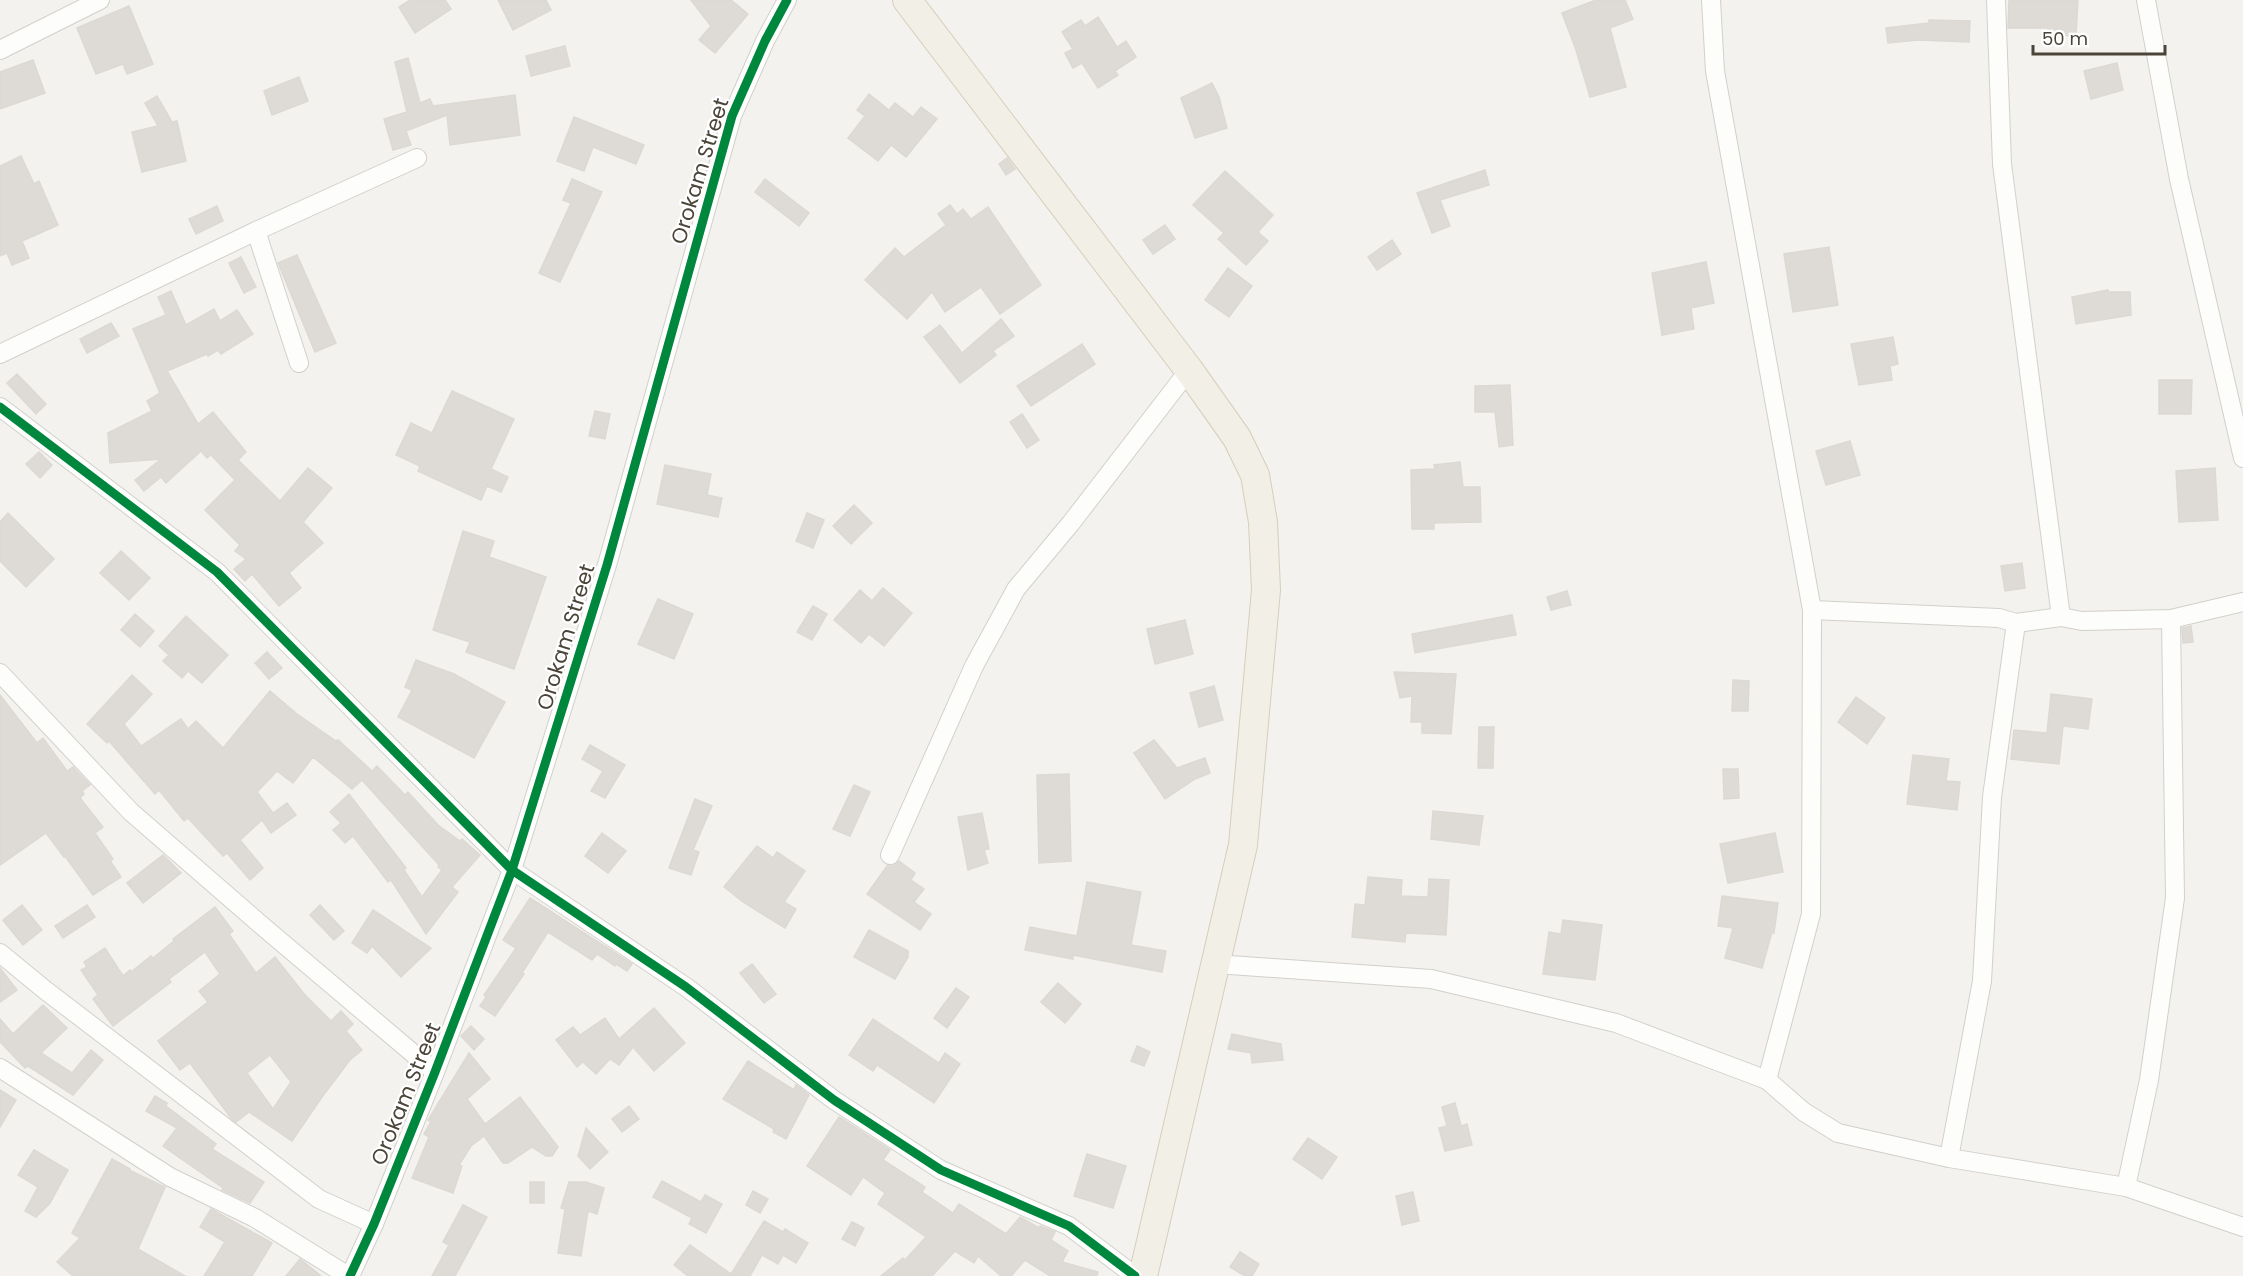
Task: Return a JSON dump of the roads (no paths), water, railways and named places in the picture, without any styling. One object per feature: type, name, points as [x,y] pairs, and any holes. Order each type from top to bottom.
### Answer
[{"type":"main road","points":[[907,0],[1189,370],[1237,438],[1255,475],[1263,522],[1266,578],[1243,845],[1143,1276]]},
{"type":"street","points":[[0,50],[100,0]]},
{"type":"street","name":"Orokam Street","points":[[349,1276],[374,1224],[513,870],[608,566],[732,117],[765,41],[787,0]]},
{"type":"street","points":[[1711,0],[1715,71],[1812,610],[1810,914],[1767,1080]]},
{"type":"street","points":[[1996,0],[2002,164],[2061,617]]},
{"type":"street","points":[[2146,0],[2179,179],[2243,458]]},
{"type":"street","points":[[0,354],[256,231],[417,158]]},
{"type":"street","points":[[256,231],[299,363]]},
{"type":"street","points":[[890,855],[974,666],[1016,590],[1071,523],[1189,370]]},
{"type":"street","points":[[0,407],[217,572],[513,870],[686,987],[834,1100],[941,1170],[1069,1226],[1135,1276]]},
{"type":"street","points":[[1812,610],[1999,618],[2016,623],[2061,617],[2082,621],[2171,620],[2243,602]]},
{"type":"street","points":[[2126,1187],[2149,1080],[2175,898],[2171,620]]},
{"type":"street","points":[[1949,1158],[1982,981],[1992,798],[2016,623]]},
{"type":"street","points":[[0,673],[131,812],[435,1072]]},
{"type":"street","points":[[0,953],[45,990],[319,1199],[374,1224]]},
{"type":"street","points":[[1216,964],[1431,979],[1616,1023],[1767,1080],[1804,1112],[1839,1133],[1949,1158],[2126,1187],[2243,1227]]},
{"type":"street","points":[[0,1068],[170,1177],[255,1218],[349,1276]]}]
